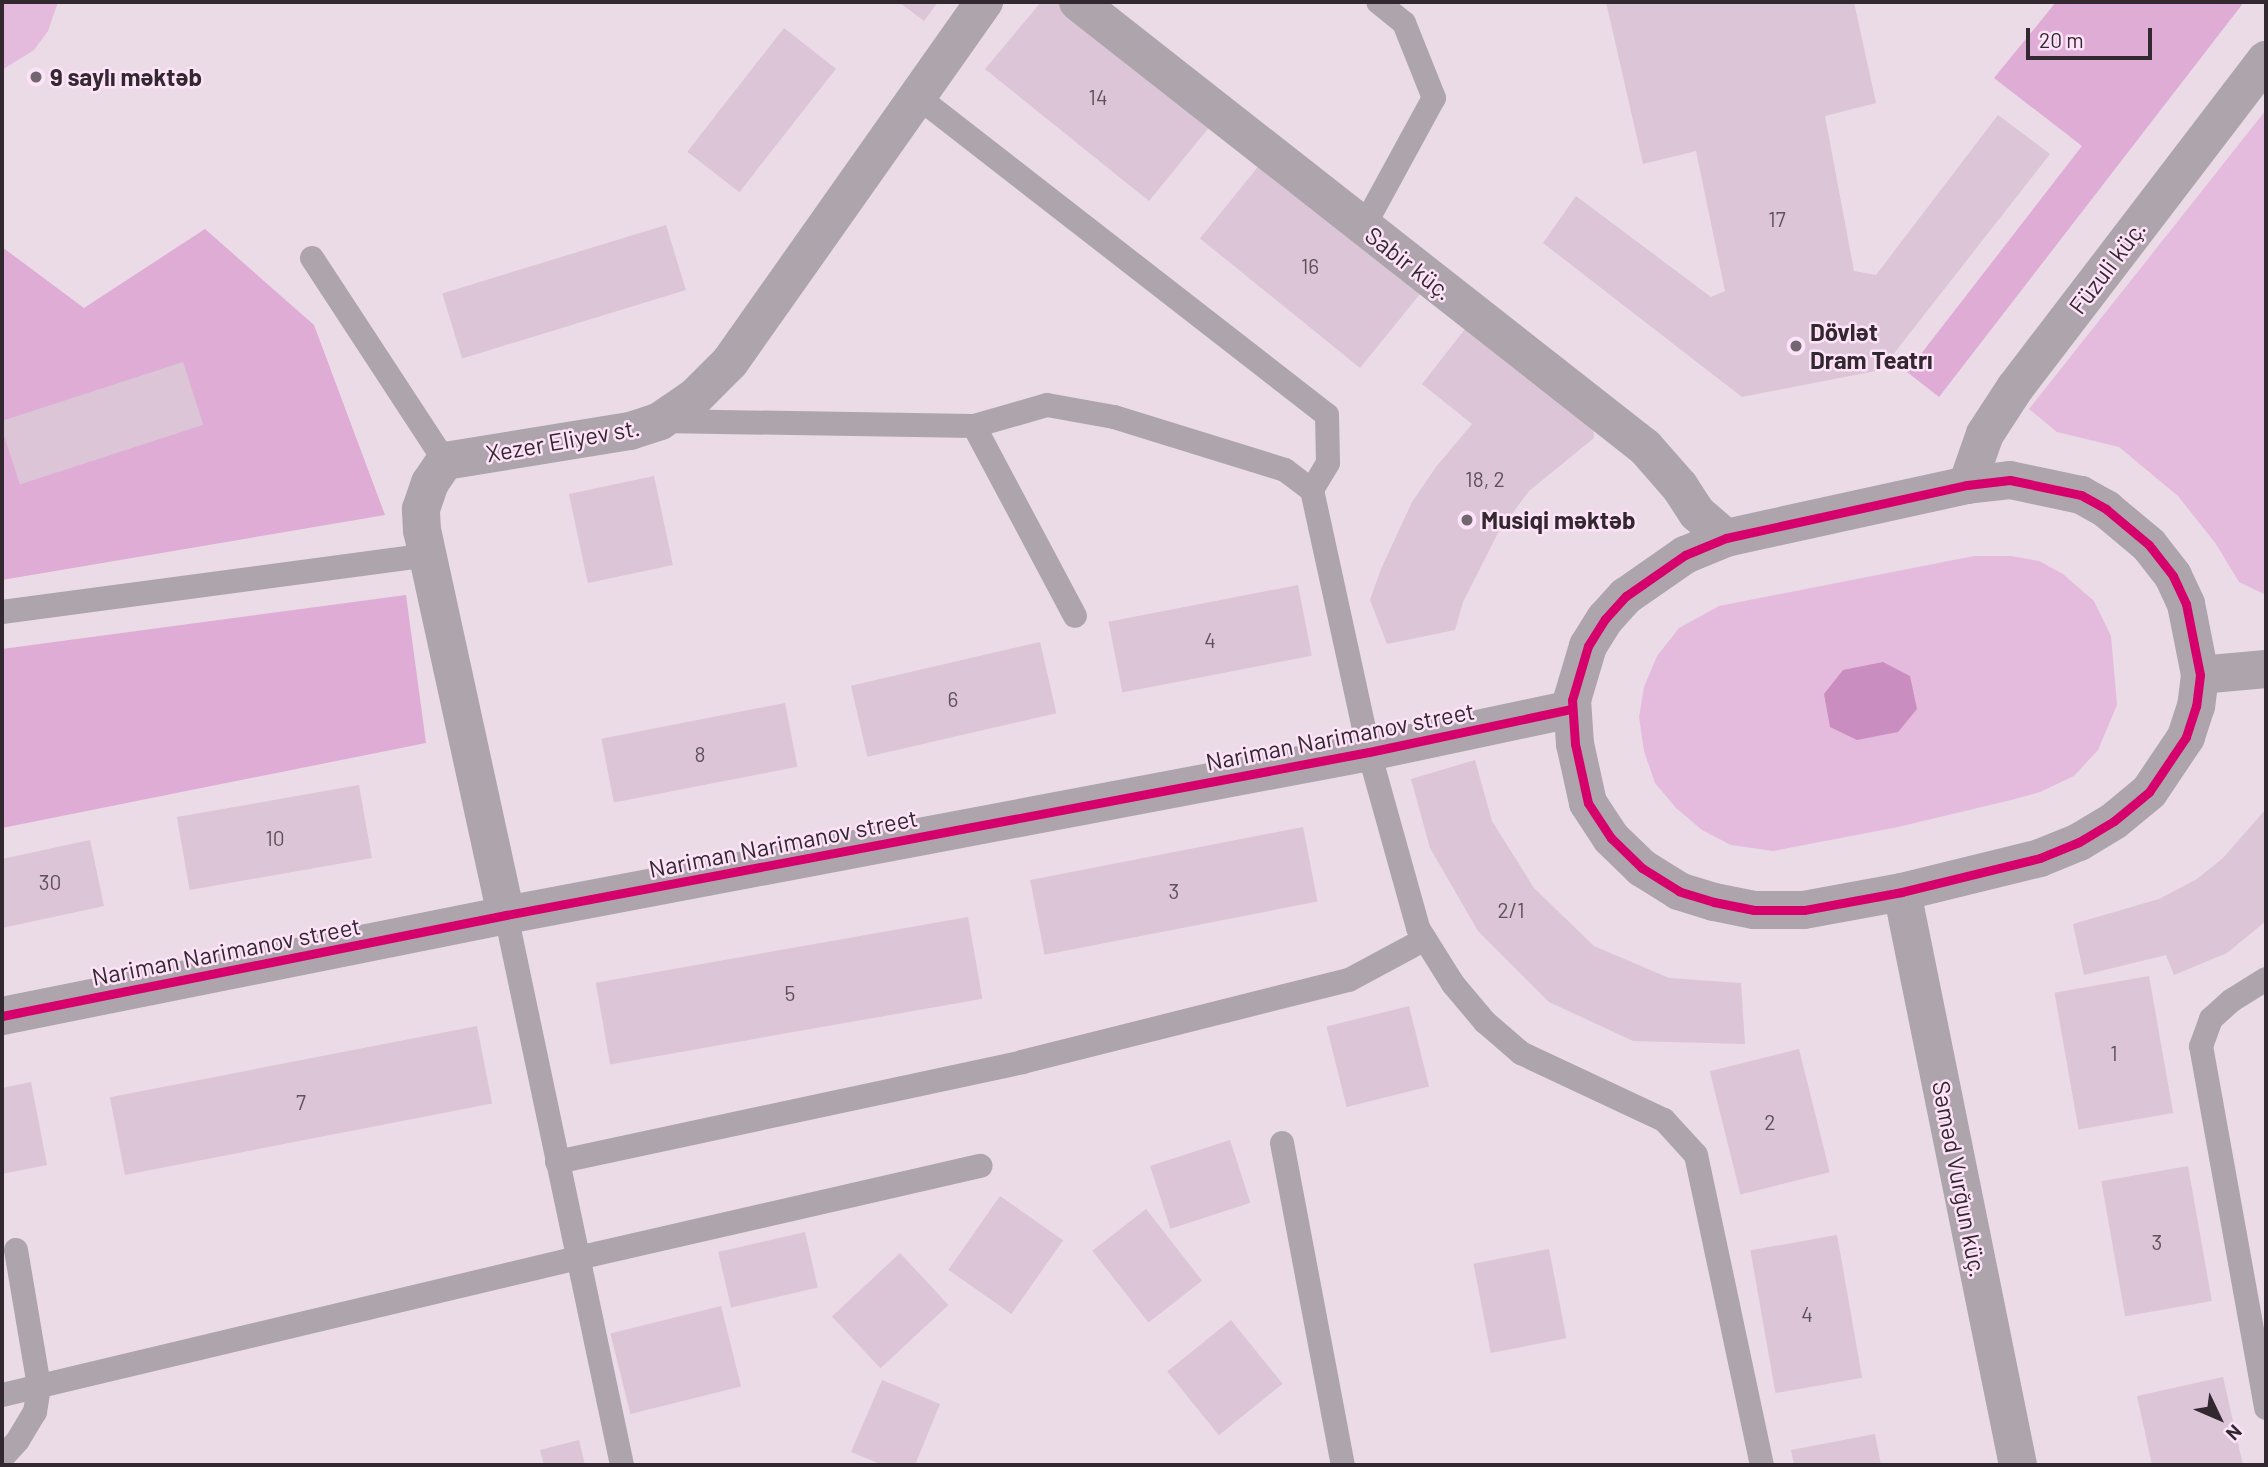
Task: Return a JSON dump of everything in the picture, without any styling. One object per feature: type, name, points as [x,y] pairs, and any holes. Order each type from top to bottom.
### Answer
[{"type":"street","name":"Xezer Eliyev st.","points":[[446,461],[630,431],[660,421],[695,397],[730,362],[984,2]]},
{"type":"street","name":"Sabir küç.","points":[[1078,2],[1645,447],[1680,487],[1697,513],[1726,538]]},
{"type":"street","name":"Füzuli küç.","points":[[1967,485],[1985,433],[2015,388],[2266,60]]},
{"type":"street","points":[[446,461],[430,483],[421,509],[427,555],[506,915]]},
{"type":"street","points":[[2010,480],[2081,495],[2106,509],[2148,545],[2173,576],[2186,604],[2200,675],[2196,706],[2186,737],[2149,792],[2114,821],[2079,842],[2040,858],[1902,892],[1804,910],[1754,910],[1714,902],[1679,891],[1642,869],[1611,838],[1588,803],[1575,744],[1571,709],[1577,675],[1588,646],[1605,619],[1626,596],[1657,572],[1685,555],[1726,538],[1967,485],[2010,480]]},
{"type":"street","points":[[2200,675],[2266,668]]},
{"type":"street","name":"Nariman Narimanov street","points":[[2,1016],[506,915],[1369,752],[1571,709]]},
{"type":"street","name":"Səməd Vurğun küç.","points":[[1902,892],[2018,1465]]},
{"type":"lane","points":[[1363,228],[1434,97],[1404,23],[1378,2]]},
{"type":"lane","points":[[918,97],[1327,415],[1328,463],[1312,490]]},
{"type":"lane","points":[[313,257],[446,461]]},
{"type":"lane","points":[[660,421],[974,426],[1047,405],[1114,416],[1286,470],[1312,490],[1369,752],[1418,928],[1469,1003],[1485,1022],[1521,1054],[1664,1120],[1696,1155],[1762,1465]]},
{"type":"lane","points":[[974,426],[1075,616]]},
{"type":"lane","points":[[2,612],[427,555]]},
{"type":"lane","points":[[506,915],[622,1465]]},
{"type":"lane","points":[[557,1162],[1022,1062],[1349,980],[1425,939]]},
{"type":"lane","points":[[2266,979],[2232,1000],[2211,1019],[2200,1046],[2260,1347],[2266,1408]]},
{"type":"lane","points":[[1282,1143],[1343,1465]]},
{"type":"lane","points":[[2,1395],[578,1258],[981,1166]]},
{"type":"lane","points":[[2,1458],[18,1440],[35,1412],[39,1386],[16,1250]]},
{"type":"shaded area","points":[[2,2],[58,2],[48,31],[34,50],[2,70]]},
{"type":"shaded area","points":[[2056,2],[2244,2],[1939,397],[1907,372],[2082,146],[1994,78]]},
{"type":"shaded area","points":[[2266,110],[2266,595],[2239,582],[2216,544],[2178,496],[2119,447],[2057,432],[2029,409]]},
{"type":"shaded area","points":[[205,229],[314,325],[385,515],[2,580],[2,247],[84,308]]},
{"type":"shaded area","points":[[1974,556],[2011,556],[2039,561],[2063,574],[2094,601],[2111,636],[2117,705],[2098,750],[2074,776],[2040,792],[2011,800],[1898,827],[1773,851],[1731,845],[1702,830],[1676,808],[1655,783],[1644,751],[1639,717],[1644,687],[1657,656],[1679,628],[1719,606]]},
{"type":"shaded area","points":[[406,595],[426,743],[2,828],[2,649]]},
{"type":"shaded area","points":[[1883,662],[1910,676],[1917,709],[1898,732],[1857,740],[1830,727],[1824,694],[1843,670]]},
{"type":"building","points":[[899,2],[938,2],[924,21]]},
{"type":"building","points":[[1041,2],[1059,2],[1211,125],[1149,201],[985,69]]},
{"type":"building","points":[[1606,2],[1854,2],[1876,103],[1825,116],[1854,271],[1876,275],[1998,115],[2050,154],[1881,370],[1742,397],[1543,243],[1576,196],[1711,297],[1725,291],[1696,151],[1643,164]]},
{"type":"building","points":[[784,28],[836,69],[739,192],[687,152]]},
{"type":"building","points":[[1261,163],[1421,293],[1360,368],[1200,238]]},
{"type":"building","points":[[666,225],[686,290],[462,358],[442,293]]},
{"type":"building","points":[[1472,320],[1592,416],[1594,438],[1529,491],[1499,531],[1463,602],[1455,630],[1387,644],[1370,600],[1381,569],[1412,502],[1436,467],[1472,424],[1422,384]]},
{"type":"building","points":[[183,362],[203,425],[20,484],[2,430],[2,421]]},
{"type":"building","points":[[654,476],[673,565],[588,583],[569,494]]},
{"type":"building","points":[[1298,585],[1312,656],[1122,693],[1109,622]]},
{"type":"building","points":[[1040,642],[1056,713],[867,757],[851,686]]},
{"type":"building","points":[[785,703],[797,767],[614,802],[601,739]]},
{"type":"building","points":[[1475,760],[1492,821],[1534,888],[1594,946],[1669,978],[1741,983],[1745,1044],[1633,1041],[1549,1002],[1478,931],[1430,848],[1411,779]]},
{"type":"building","points":[[359,785],[372,858],[190,890],[177,817]]},
{"type":"building","points":[[2266,809],[2266,921],[2227,953],[2174,975],[2166,955],[2084,975],[2073,924],[2159,899],[2197,879],[2223,858]]},
{"type":"building","points":[[1303,827],[1318,902],[1045,955],[1030,880]]},
{"type":"building","points":[[90,840],[104,906],[2,928],[2,859]]},
{"type":"building","points":[[968,917],[982,999],[610,1064],[596,983]]},
{"type":"building","points":[[2149,976],[2173,1113],[2079,1130],[2054,993]]},
{"type":"building","points":[[1409,1006],[1429,1087],[1347,1107],[1327,1027]]},
{"type":"building","points":[[477,1026],[492,1104],[125,1175],[110,1097]]},
{"type":"building","points":[[1799,1049],[1830,1172],[1740,1194],[1710,1071]]},
{"type":"building","points":[[31,1082],[47,1165],[2,1174],[2,1088]]},
{"type":"building","points":[[1230,1140],[1250,1203],[1171,1229],[1150,1166]]},
{"type":"building","points":[[2188,1166],[2212,1301],[2125,1316],[2101,1181]]},
{"type":"building","points":[[1000,1196],[1063,1240],[1011,1314],[948,1270]]},
{"type":"building","points":[[1146,1209],[1202,1281],[1148,1323],[1092,1251]]},
{"type":"building","points":[[805,1232],[818,1288],[731,1308],[718,1252]]},
{"type":"building","points":[[1837,1235],[1862,1378],[1776,1393],[1750,1250]]},
{"type":"building","points":[[1549,1249],[1566,1338],[1491,1353],[1473,1264]]},
{"type":"building","points":[[900,1253],[948,1305],[880,1368],[832,1316]]},
{"type":"building","points":[[721,1306],[741,1387],[630,1414],[610,1334]]},
{"type":"building","points":[[1231,1320],[1283,1384],[1219,1435],[1167,1372]]},
{"type":"building","points":[[2223,1377],[2243,1465],[2152,1465],[2137,1396]]},
{"type":"building","points":[[882,1380],[940,1404],[915,1465],[883,1465],[851,1452]]},
{"type":"building","points":[[1875,1434],[1881,1465],[1794,1465],[1791,1450]]},
{"type":"building","points":[[579,1440],[585,1465],[544,1465],[540,1450]]},
{"type":"cycle path","points":[[2010,480],[2081,495],[2106,509],[2149,545],[2173,576],[2186,604],[2200,675],[2196,706],[2186,737],[2149,792],[2114,821],[2079,842],[2040,858],[1902,892],[1804,910],[1754,910],[1679,891],[1642,868],[1611,838],[1588,803],[1575,744],[1572,700],[1588,646],[1605,619],[1626,596],[1685,555],[1726,538],[1967,485],[2010,480]]},
{"type":"cycle path","points":[[2,1016],[506,915],[1369,752],[1571,709]]},
{"type":"place","name":"9 saylı məktəb","points":[[36,77]]},
{"type":"place","name":"Dövlət Dram Teatrı","points":[[1796,346]]},
{"type":"place","name":"Musiqi məktəb","points":[[1467,520]]}]
